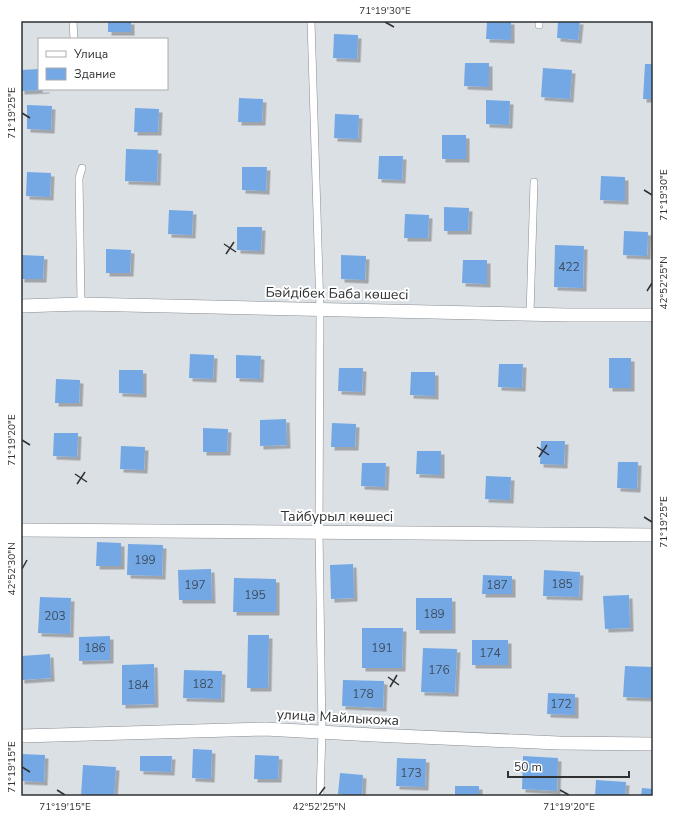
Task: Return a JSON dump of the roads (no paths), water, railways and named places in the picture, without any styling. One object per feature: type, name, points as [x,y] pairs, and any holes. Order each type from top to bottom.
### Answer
[{"type":"street","name":"Бәйдібек Баба көшесі","points":[[21,306],[81,304],[568,315],[653,315]]},
{"type":"street","name":"Тайбурыл көшесі","points":[[21,530],[653,534]]},
{"type":"street","name":"улица Майлыкожа","points":[[21,736],[265,728],[559,743],[653,744]]},
{"type":"lane","points":[[73,21],[74,38]]},
{"type":"lane","points":[[311,21],[320,309],[319,532],[322,732],[320,796]]},
{"type":"lane","points":[[81,304],[79,178],[82,168]]},
{"type":"lane","points":[[530,314],[534,182]]}]
